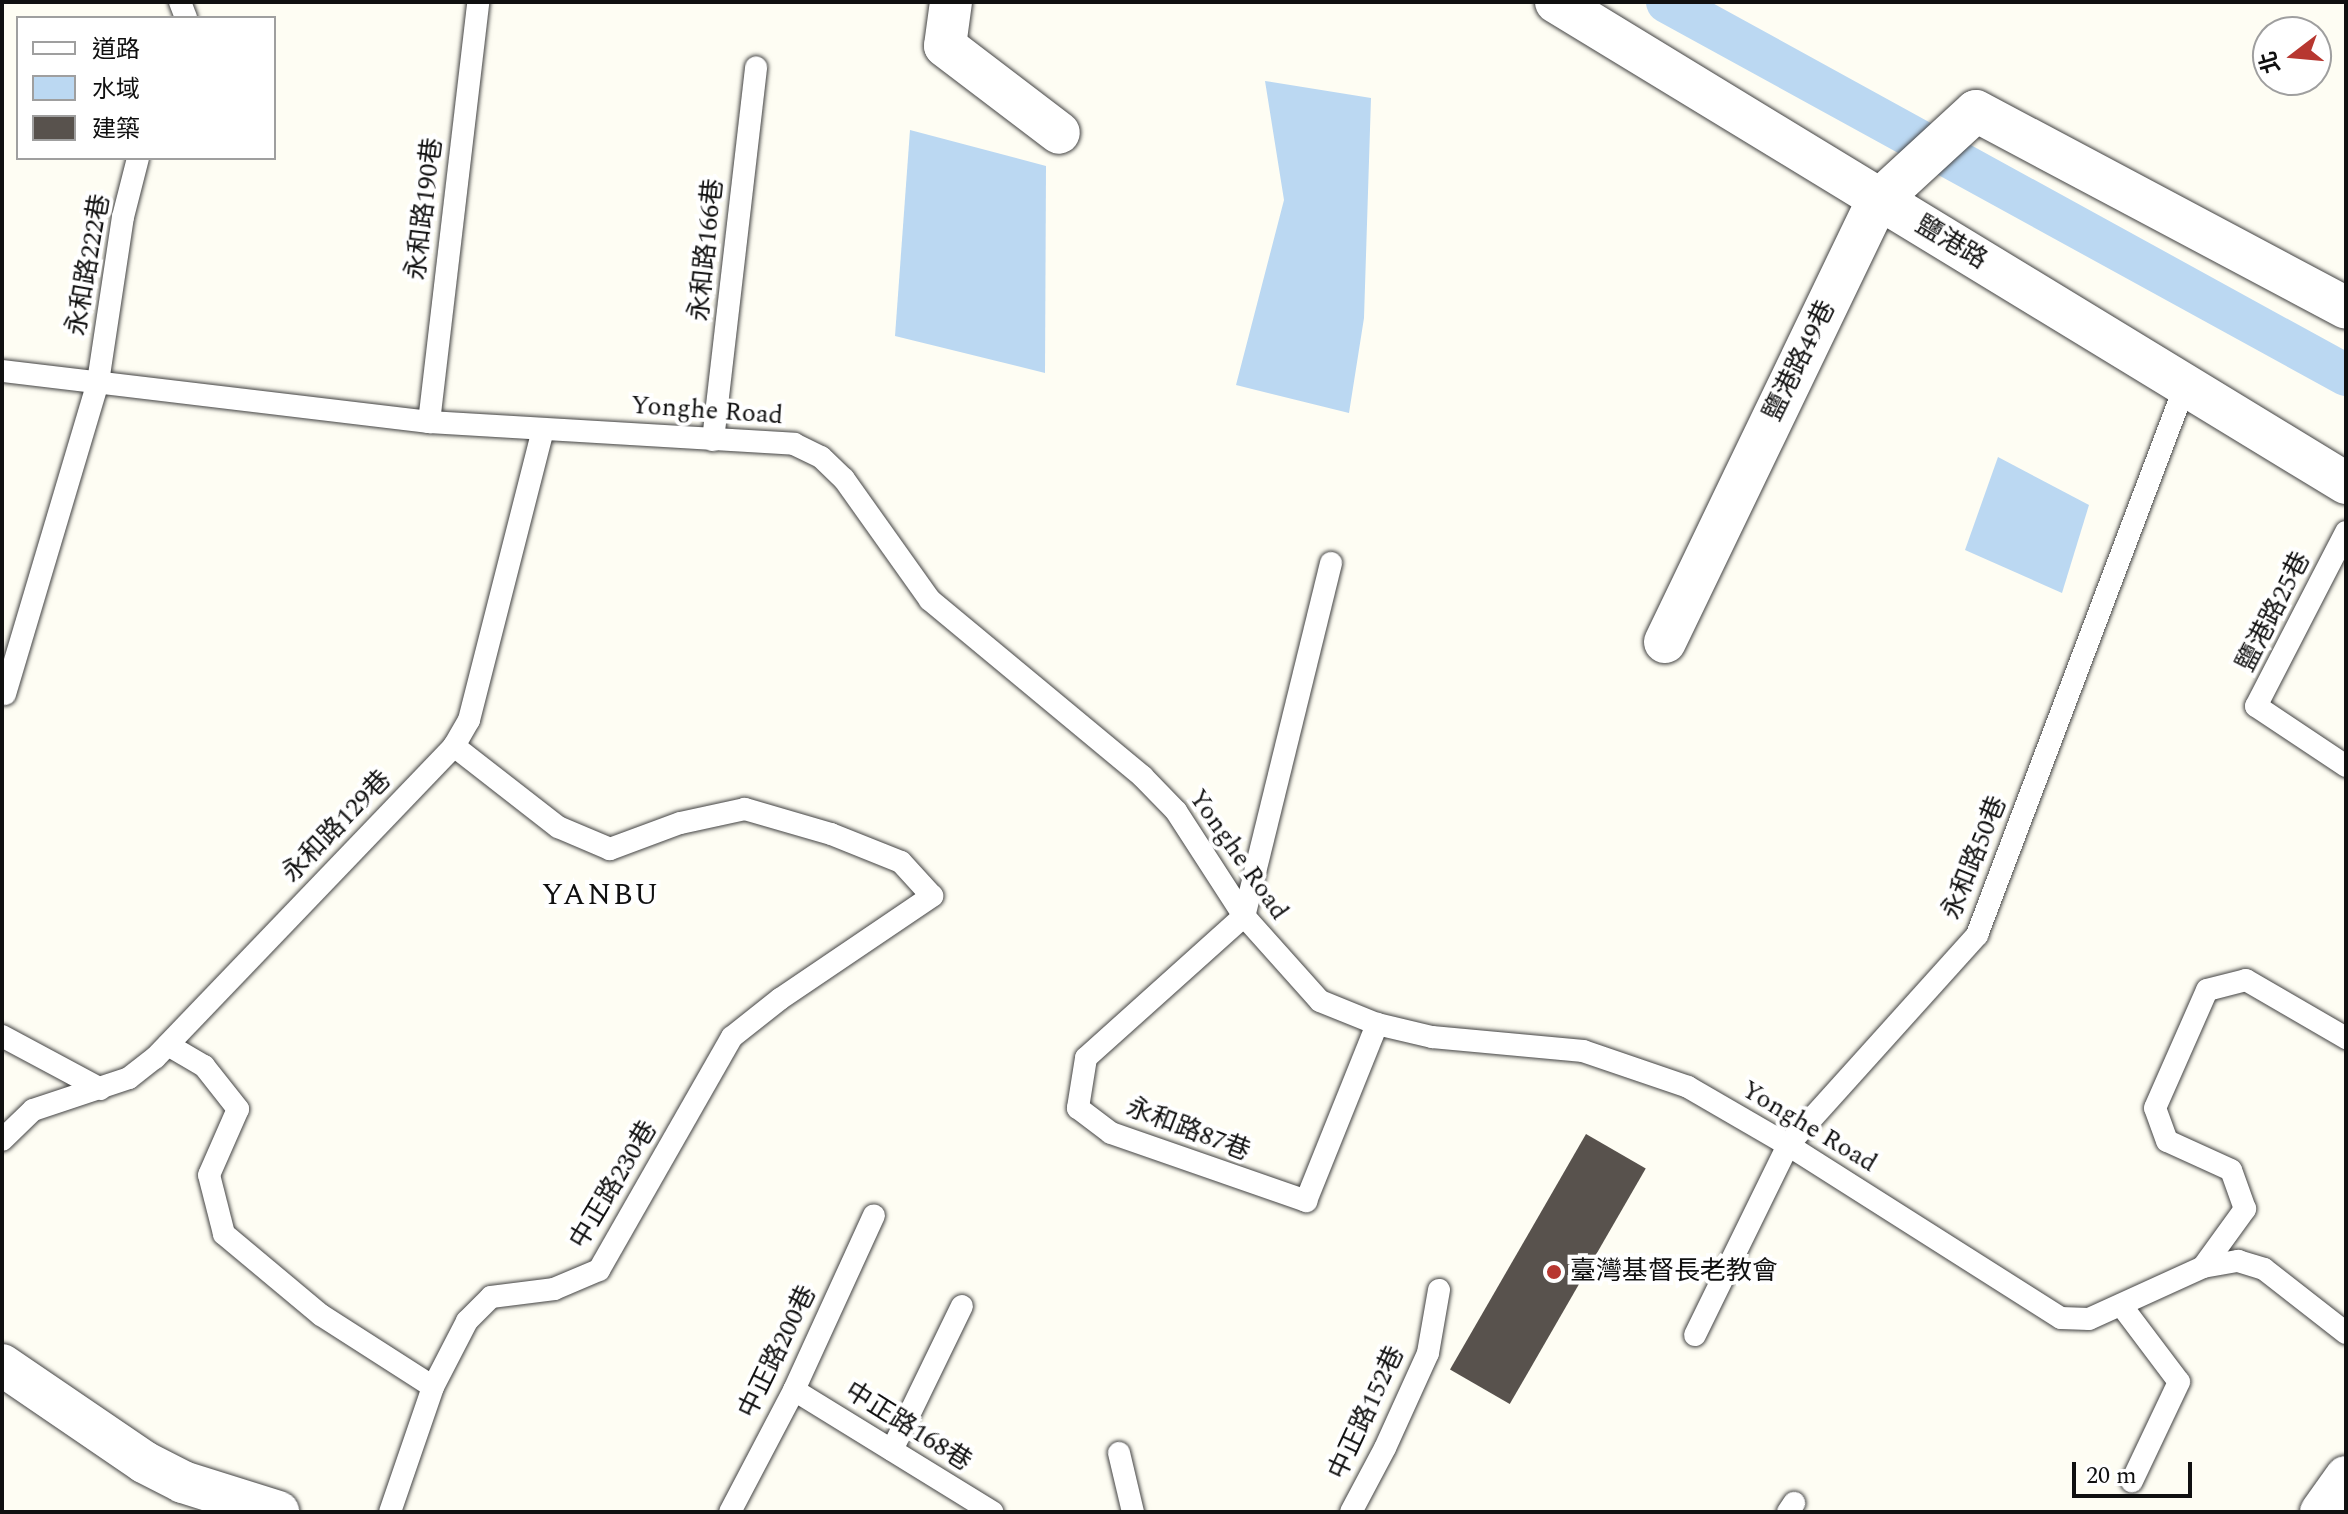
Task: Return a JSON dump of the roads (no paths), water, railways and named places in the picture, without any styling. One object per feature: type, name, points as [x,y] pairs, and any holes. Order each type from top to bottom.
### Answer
[{"type":"street","points":[[951,2],[945,46],[1059,133]]},
{"type":"street","name":"鹽港路","points":[[1556,2],[2346,483]]},
{"type":"street","name":"鹽港路49巷","points":[[1665,642],[1877,202],[1882,201],[1976,111],[2346,308]]},
{"type":"street","points":[[2,1365],[144,1462],[183,1482],[278,1512]]},
{"type":"street","points":[[2321,1512],[2346,1477]]},
{"type":"lane","name":"永和路190巷","points":[[429,422],[478,2]]},
{"type":"lane","name":"永和路166巷","points":[[713,440],[756,67]]},
{"type":"lane","name":"永和路222巷","points":[[5,694],[98,382],[123,217],[137,160]]},
{"type":"lane","name":"Yonghe Road","points":[[2,371],[429,422],[794,444],[821,457],[844,479],[930,600],[1142,776],[1176,811],[1244,916],[1320,1001],[1377,1024],[1432,1037],[1583,1051],[1688,1087],[1788,1145],[2061,1318],[2089,1319],[2203,1267],[2238,1261],[2264,1269],[2346,1333]]},
{"type":"lane","name":"永和路50巷","points":[[1695,1335],[1788,1145],[1977,935],[2185,386]]},
{"type":"lane","name":"永和路129巷","points":[[2,1140],[33,1110],[129,1078],[168,1045],[454,746],[469,720],[543,429]]},
{"type":"lane","name":"鹽港路25巷","points":[[2346,532],[2256,706],[2346,766]]},
{"type":"lane","points":[[1244,916],[1331,563]]},
{"type":"lane","name":"中正路230巷","points":[[390,1512],[433,1387],[467,1321],[491,1297],[554,1289],[599,1270],[732,1037],[780,999],[932,896],[901,862],[831,834],[745,809],[680,823],[610,849],[558,827],[454,746]]},
{"type":"lane","name":"永和路87巷","points":[[1244,916],[1086,1058],[1078,1108],[1111,1133],[1306,1201],[1377,1024]]},
{"type":"lane","points":[[2203,1267],[2245,1209],[2231,1170],[2167,1141],[2155,1108],[2207,990],[2246,980],[2346,1038]]},
{"type":"lane","points":[[2,1036],[101,1089]]},
{"type":"lane","points":[[168,1045],[204,1066],[238,1109],[209,1175],[224,1234],[321,1315],[433,1387]]},
{"type":"lane","name":"中正路200巷","points":[[730,1512],[794,1390],[874,1215]]},
{"type":"lane","name":"中正路152巷","points":[[1351,1512],[1385,1448],[1428,1353],[1439,1290]]},
{"type":"lane","points":[[2121,1305],[2179,1382],[2132,1481]]},
{"type":"lane","points":[[892,1450],[962,1306]]},
{"type":"lane","name":"中正路168巷","points":[[794,1390],[992,1512]]},
{"type":"lane","points":[[1119,1453],[1133,1512]]},
{"type":"water","points":[[1265,81],[1371,98],[1364,318],[1349,413],[1236,385],[1284,200]]},
{"type":"water","points":[[910,130],[1046,166],[1045,373],[895,336]]},
{"type":"water","points":[[1998,457],[2089,505],[2062,593],[1965,550]]},
{"type":"waterway","points":[[1667,2],[2346,375]]},
{"type":"place","name":"臺灣基督長老教會","points":[[1554,1272]]},
{"type":"district","name":"YANBU","points":[[601,895]]}]
